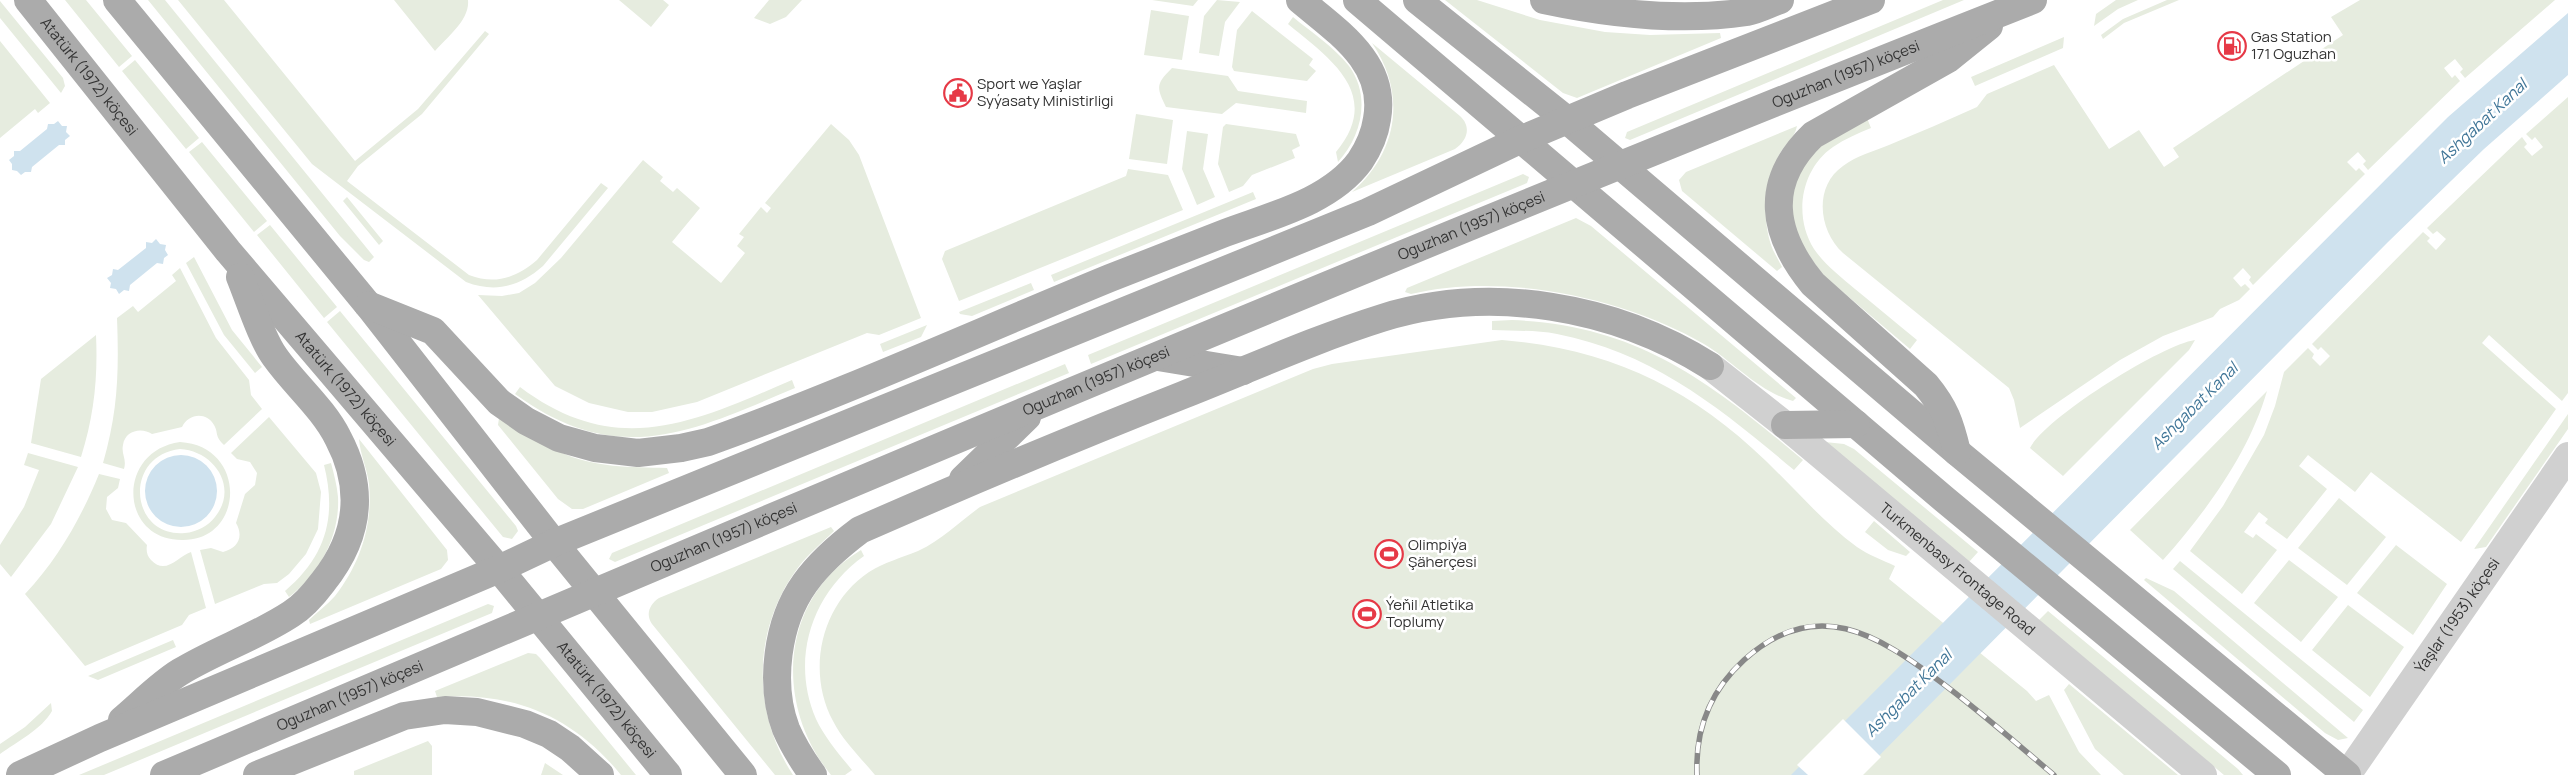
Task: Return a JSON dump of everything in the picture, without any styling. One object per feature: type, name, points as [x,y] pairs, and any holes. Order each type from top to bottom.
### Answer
[{"type":"main road","name":"Atatürk (1972) köçesi","points":[[28,0],[228,251],[499,569],[668,775]]},
{"type":"main road","points":[[117,0],[368,305],[554,543],[744,775]]},
{"type":"main road","points":[[368,305],[433,331],[499,402],[526,421],[559,438],[595,448],[638,453],[681,448],[708,442],[835,392],[1144,264],[1291,208],[1326,191],[1346,176],[1360,160],[1376,127],[1380,106],[1377,86],[1371,69],[1351,43],[1300,0]]},
{"type":"main road","points":[[1357,0],[1944,499],[2269,771]]},
{"type":"main road","points":[[1417,0],[1567,120],[1967,460],[2347,775]]},
{"type":"main road","points":[[1544,0],[1634,15],[1696,16],[1749,12],[1780,0]]},
{"type":"main road","points":[[20,775],[100,738],[499,569],[554,543],[1368,212],[1522,139],[1567,120],[1871,0]]},
{"type":"main road","points":[[1967,460],[1949,418],[1940,402],[1926,385],[1813,284],[1803,272],[1784,238],[1778,211],[1779,193],[1789,165],[1804,143],[1813,135],[1829,124],[1948,59],[2023,4]]},
{"type":"main road","name":"Oguzhan (1957) köçesi","points":[[164,775],[538,616],[1572,183],[2023,4]]},
{"type":"main road","points":[[100,738],[179,672],[293,613],[310,599],[328,576],[342,556],[348,540],[355,501],[355,484],[349,462],[337,436],[274,356],[228,251]]},
{"type":"main road","points":[[1066,335],[1144,264]]},
{"type":"main road","points":[[813,775],[786,730],[778,691],[781,642],[794,602],[821,564],[860,530],[953,489],[1243,372],[1383,318],[1422,309],[1480,302],[1535,305],[1593,315],[1648,333],[1710,366]]},
{"type":"main road","points":[[1158,357],[1243,372]]},
{"type":"main road","points":[[835,392],[919,395]]},
{"type":"main road","points":[[953,489],[1038,407]]},
{"type":"main road","points":[[1785,425],[1856,424]]},
{"type":"main road","points":[[257,775],[404,716],[445,710],[478,712],[525,724],[549,734],[570,748],[600,775]]},
{"type":"street","name":"Turkmenbasy Frontage Road","points":[[1710,366],[1785,425],[2202,775]]},
{"type":"street","name":"Ýaşlar (1953) köçesi","points":[[2347,775],[2568,456]]},
{"type":"shaded area","points":[[65,0],[86,0],[132,56],[119,67]]},
{"type":"shaded area","points":[[148,0],[165,0],[374,257],[369,262],[364,260],[340,236]]},
{"type":"shaded area","points":[[178,0],[224,0],[355,161],[418,109],[485,31],[489,34],[422,114],[358,166],[347,181],[469,275],[488,279],[505,278],[529,266],[537,260],[601,183],[608,188],[543,266],[525,279],[506,286],[497,287],[487,287],[466,282],[312,164]]},
{"type":"shaded area","points":[[394,0],[468,0],[468,7],[457,28],[435,51]]},
{"type":"shaded area","points":[[619,0],[663,0],[669,5],[651,27]]},
{"type":"shaded area","points":[[769,0],[802,0],[786,17],[770,24],[754,18]]},
{"type":"shaded area","points":[[1152,0],[1198,0],[1193,6]]},
{"type":"shaded area","points":[[1217,0],[1240,2],[1225,22],[1219,56],[1199,53],[1204,16]]},
{"type":"shaded area","points":[[1445,0],[1477,0],[1540,20],[1605,32],[1650,35],[1720,33],[1721,38],[1577,98],[1563,93]]},
{"type":"shaded area","points":[[1943,0],[1964,0],[1630,140],[1625,138],[1627,132]]},
{"type":"shaded area","points":[[2116,0],[2138,0],[2118,9],[2094,26],[2096,14]]},
{"type":"shaded area","points":[[2167,0],[2179,0],[2124,23],[2103,39],[2101,35],[2123,19]]},
{"type":"shaded area","points":[[2360,0],[2555,0],[2465,78],[2460,72],[2463,69],[2455,59],[2444,68],[2452,78],[2455,75],[2460,81],[2368,170],[2363,164],[2366,161],[2358,152],[2347,162],[2356,171],[2359,168],[2365,174],[2253,285],[2249,280],[2251,277],[2243,268],[2233,278],[2241,287],[2245,284],[2250,289],[2239,300],[2220,309],[2213,317],[2163,336],[2120,360],[2020,428],[2014,400],[2009,388],[1843,253],[1829,233],[1823,209],[1823,197],[1833,175],[1848,162],[1977,107],[1987,94],[2054,65],[2109,149],[2139,130],[2164,167],[2179,157],[2173,148],[2343,35],[2331,17]]},
{"type":"shaded area","points":[[0,1],[63,78],[65,86],[61,93],[0,18]]},
{"type":"shaded area","points":[[1151,10],[1189,16],[1182,60],[1144,55]]},
{"type":"shaded area","points":[[1252,11],[1313,59],[1309,65],[1316,71],[1307,81],[1234,71],[1232,67],[1237,30]]},
{"type":"shaded area","points":[[1293,17],[1343,59],[1356,78],[1360,90],[1362,103],[1358,128],[1346,152],[1338,162],[1336,152],[1349,131],[1355,112],[1353,95],[1345,79],[1334,64],[1288,24]]},
{"type":"shaded area","points":[[2064,37],[2063,48],[1975,86],[1971,77]]},
{"type":"shaded area","points":[[0,41],[50,103],[38,113],[35,109],[0,138]]},
{"type":"shaded area","points":[[1372,43],[1460,116],[1464,120],[1467,129],[1463,142],[1455,149],[1352,192],[1368,176],[1379,159],[1388,141],[1392,122],[1393,102],[1390,82],[1383,62]]},
{"type":"shaded area","points":[[135,60],[199,138],[186,149],[122,71]]},
{"type":"shaded area","points":[[1172,68],[1228,76],[1238,91],[1307,101],[1306,113],[1236,103],[1222,114],[1166,107],[1160,95],[1159,86],[1160,82]]},
{"type":"shaded area","points":[[2568,97],[2568,393],[2562,401],[2489,335],[2482,343],[2556,409],[2461,542],[2371,472],[2355,492],[2308,455],[2299,466],[2327,489],[2287,539],[2265,523],[2268,519],[2259,512],[2244,532],[2253,538],[2256,534],[2277,550],[2242,594],[2190,551],[2223,506],[2264,435],[2275,406],[2284,372],[2308,348],[2314,354],[2312,358],[2320,366],[2330,356],[2321,347],[2318,350],[2312,344],[2423,232],[2430,238],[2427,241],[2436,250],[2446,239],[2437,231],[2433,234],[2427,228],[2522,137],[2527,144],[2524,147],[2532,156],[2543,147],[2535,137],[2532,140],[2526,134]]},
{"type":"shaded area","points":[[1136,114],[1173,120],[1167,164],[1129,159]]},
{"type":"shaded area","points":[[1867,118],[1871,128],[1833,147],[1822,156],[1814,168],[1807,180],[1804,194],[1802,208],[1804,222],[1807,236],[1823,260],[1844,280],[1917,340],[1910,349],[1824,276],[1796,238],[1791,201],[1796,179],[1813,151]]},
{"type":"shaded area","points":[[831,124],[849,140],[859,155],[921,318],[879,335],[867,333],[697,402],[652,412],[628,412],[589,403],[555,386],[478,295],[502,296],[519,293],[535,283],[561,258],[643,160],[663,177],[660,181],[673,192],[677,188],[700,208],[672,242],[721,283],[745,253],[737,246],[744,237],[739,234],[761,207],[767,213],[771,208],[765,203]]},
{"type":"shaded area","points":[[1226,124],[1296,134],[1300,146],[1292,150],[1295,158],[1252,175],[1243,186],[1229,192],[1218,164],[1223,127]]},
{"type":"shaded area","points":[[1797,126],[1774,166],[1766,202],[1769,239],[1782,267],[1777,271],[1682,191],[1679,180],[1686,172]]},
{"type":"shaded area","points":[[1187,131],[1208,134],[1203,169],[1215,197],[1197,205],[1182,169]]},
{"type":"shaded area","points":[[202,142],[267,221],[254,232],[189,152]]},
{"type":"shaded area","points":[[1128,169],[1168,175],[1183,210],[959,301],[942,259],[945,251],[1126,176]]},
{"type":"shaded area","points":[[1523,174],[1529,177],[1527,183],[1091,364],[1088,355]]},
{"type":"shaded area","points":[[1253,192],[1256,199],[1054,282],[1051,275]]},
{"type":"shaded area","points":[[347,197],[383,241],[379,245],[343,201]]},
{"type":"shaded area","points":[[1576,218],[1591,226],[1796,398],[1793,401],[1769,391],[1715,351],[1672,327],[1637,313],[1600,302],[1562,293],[1484,286],[1446,288],[1411,294],[1405,292],[1407,288]]},
{"type":"shaded area","points":[[270,225],[337,307],[324,318],[257,235]]},
{"type":"shaded area","points":[[194,257],[232,330],[262,367],[255,373],[224,335],[186,263]]},
{"type":"shaded area","points":[[180,268],[216,338],[249,380],[251,395],[262,409],[224,445],[219,439],[211,421],[202,416],[197,416],[188,419],[182,427],[152,434],[139,430],[130,433],[124,440],[123,445],[124,469],[103,463],[115,409],[118,356],[117,318],[133,306],[138,312],[176,281],[172,275]]},
{"type":"shaded area","points":[[1031,283],[1034,290],[972,316],[960,314],[959,312]]},
{"type":"shaded area","points":[[340,311],[516,526],[518,531],[512,539],[503,537],[327,322]]},
{"type":"shaded area","points":[[1512,320],[1557,324],[1598,333],[1635,346],[1670,363],[1704,383],[1803,460],[1794,470],[1713,405],[1685,386],[1625,355],[1592,343],[1557,334],[1533,331],[1492,330],[1492,321]]},
{"type":"shaded area","points":[[927,325],[921,337],[883,352],[880,344]]},
{"type":"shaded area","points":[[96,335],[94,397],[81,457],[31,443],[41,379]]},
{"type":"shaded area","name":"Olimpiýa Şäherçesi","points":[[1502,340],[1578,352],[1612,363],[1645,376],[1707,412],[1766,461],[1821,516],[1857,547],[1895,566],[1889,579],[2027,691],[2036,701],[2049,695],[2079,752],[2101,775],[875,775],[837,728],[825,702],[820,681],[820,660],[829,620],[839,602],[869,572],[927,547],[980,507],[1313,369],[1332,364]]},
{"type":"shaded area","points":[[2195,340],[2189,350],[2063,476],[2030,448],[2040,435],[2057,419],[2105,385],[2157,355]]},
{"type":"shaded area","points":[[1065,364],[1069,373],[615,562],[609,559],[612,553]]},
{"type":"shaded area","points":[[792,380],[795,388],[757,404],[688,429],[655,436],[621,437],[588,431],[552,417],[515,394],[520,387],[556,409],[590,423],[623,428],[656,427],[688,420],[722,409]]},
{"type":"shaded area","points":[[2267,391],[2259,414],[2238,459],[2210,502],[2163,560],[2130,530]]},
{"type":"shaded area","points":[[2568,414],[2568,429],[2486,547],[2474,549]]},
{"type":"shaded area","points":[[269,417],[316,473],[321,492],[318,529],[306,554],[289,574],[277,583],[264,584],[215,604],[200,550],[211,548],[223,552],[236,545],[239,533],[236,523],[245,494],[255,485],[257,473],[250,462],[237,459],[231,453]]},
{"type":"shaded area","points":[[499,418],[552,448],[573,457],[613,466],[667,468],[669,473],[583,509],[572,509],[558,499],[498,425]]},
{"type":"shaded area","points":[[359,439],[447,550],[448,560],[441,569],[310,624],[309,620],[335,596],[344,584],[358,557],[367,529],[370,499],[369,484]]},
{"type":"shaded area","points":[[180,442],[202,447],[218,459],[227,475],[230,493],[227,510],[218,526],[203,536],[182,540],[161,536],[146,526],[137,511],[133,494],[136,477],[144,461],[159,449]],"holes":[[[180,449],[192,451],[212,463],[219,473],[223,483],[222,506],[215,517],[206,526],[198,530],[185,533],[167,531],[153,523],[144,510],[140,496],[142,480],[149,466],[161,455]]]},
{"type":"shaded area","points":[[1825,442],[1844,444],[1854,449],[1978,552],[1969,562]]},
{"type":"shaded area","points":[[28,453],[78,467],[51,524],[11,577],[0,564],[0,545],[24,507],[39,470],[24,465]]},
{"type":"shaded area","points":[[331,463],[338,497],[336,525],[332,539],[319,565],[300,588],[289,597],[285,591],[310,564],[325,534],[329,502],[324,465]]},
{"type":"shaded area","points":[[99,474],[120,479],[118,488],[107,497],[106,509],[112,520],[126,523],[147,545],[147,553],[151,560],[156,564],[167,566],[191,552],[206,608],[189,615],[182,625],[85,666],[25,594],[48,567],[68,537]]},
{"type":"shaded area","points":[[2339,498],[2386,537],[2347,585],[2298,548]]},
{"type":"shaded area","points":[[1874,521],[1910,552],[1906,556],[1888,550],[1865,532]]},
{"type":"shaded area","points":[[831,527],[834,531],[801,564],[782,593],[772,618],[765,645],[764,699],[770,725],[780,751],[793,775],[775,775],[652,624],[649,613],[653,603],[659,598]]},
{"type":"shaded area","points":[[2396,545],[2447,584],[2413,635],[2357,593]]},
{"type":"shaded area","points":[[861,550],[864,556],[846,571],[831,589],[819,608],[811,629],[806,651],[805,673],[808,696],[816,719],[837,752],[852,770],[845,775],[831,775],[813,747],[800,717],[794,686],[794,655],[800,624],[814,596],[834,571]]},
{"type":"shaded area","points":[[2289,560],[2338,597],[2301,642],[2254,603]]},
{"type":"shaded area","points":[[2180,561],[2363,710],[2354,722],[2173,569]]},
{"type":"shaded area","points":[[2146,578],[2174,591],[2348,738],[2338,740],[2325,733],[2144,580]]},
{"type":"shaded area","points":[[488,604],[494,606],[492,613],[104,775],[79,775]]},
{"type":"shaded area","points":[[2348,605],[2404,647],[2370,697],[2312,650]]},
{"type":"shaded area","points":[[2048,611],[2243,775],[2224,775],[2039,620]]},
{"type":"shaded area","points":[[173,640],[176,647],[98,680],[88,676]]},
{"type":"shaded area","points":[[528,653],[536,654],[540,658],[636,775],[621,775],[583,737],[539,712],[516,703],[491,698],[437,697],[435,691]]},
{"type":"shaded area","points":[[2069,684],[2178,775],[2124,775],[2095,749],[2064,690]]},
{"type":"shaded area","points":[[51,703],[52,711],[42,724],[0,754],[0,744],[25,727]]},
{"type":"shaded area","points":[[428,741],[432,746],[432,775],[354,775],[354,771]]},
{"type":"shaded area","points":[[545,763],[563,775],[541,775]]},
{"type":"water","name":"Ashgabat Kanal","points":[[2568,13],[2568,75],[2484,149],[2388,242],[1860,775],[1791,775],[2448,117]]},
{"type":"water","points":[[58,121],[62,126],[67,126],[66,132],[70,136],[65,140],[65,145],[59,145],[32,167],[31,172],[25,172],[21,175],[17,171],[12,170],[12,164],[9,160],[14,156],[14,151],[20,151],[47,129],[48,124],[54,124]]},
{"type":"water","points":[[156,239],[160,244],[166,245],[165,250],[168,255],[164,258],[163,264],[157,263],[130,285],[129,291],[124,290],[119,294],[116,289],[110,288],[111,283],[107,278],[112,275],[113,269],[118,270],[146,248],[146,242],[152,243]]},
{"type":"water","points":[[181,455],[195,458],[207,465],[214,477],[217,491],[214,505],[207,517],[195,524],[181,527],[167,524],[155,517],[148,505],[145,491],[148,477],[155,465],[167,458]]},
{"type":"pier","points":[[1843,719],[1881,757],[1863,775],[1808,775],[1797,765]]},
{"type":"railway","points":[[1697,775],[1699,742],[1707,712],[1722,685],[1732,672],[1744,660],[1771,640],[1796,629],[1821,626],[1846,629],[1870,637],[1918,665],[1985,717],[2054,775]]},
{"type":"place","name":"Gas Station 171 Oguzhan","points":[[2232,46]]},
{"type":"place","name":"Sport we Yaşlar Syýasaty Ministirligi","points":[[958,93]]},
{"type":"place","name":"Olimpiýa Şäherçesi","points":[[1389,554]]},
{"type":"place","name":"Ýeňil Atletika Toplumy","points":[[1367,614]]}]
